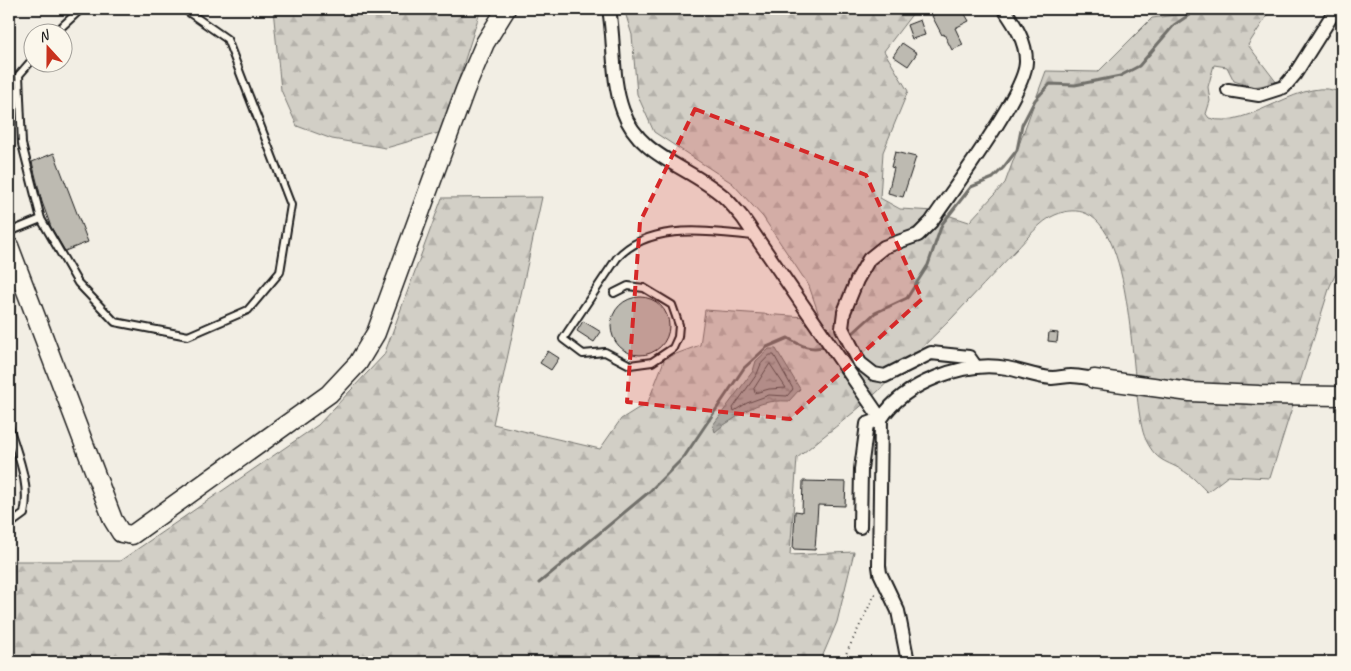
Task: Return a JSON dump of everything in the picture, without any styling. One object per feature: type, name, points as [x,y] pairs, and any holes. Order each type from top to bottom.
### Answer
[{"type":"street","points":[[9,246],[113,520],[121,533],[132,535],[329,394],[358,363],[376,333],[465,90],[485,43],[506,9]]},
{"type":"street","points":[[610,9],[620,100],[633,131],[641,142],[659,156],[723,196],[757,236],[860,392],[880,419],[879,566],[882,578],[898,611],[908,662]]},
{"type":"street","points":[[976,367],[969,357],[931,352],[885,376],[874,374],[860,363],[842,328],[844,312],[857,280],[870,259],[884,247],[918,235],[931,222],[1018,90],[1026,63],[1024,46],[1004,9]]},
{"type":"street","points":[[1228,90],[1259,95],[1284,87],[1295,74],[1336,9]]},
{"type":"street","points":[[860,527],[861,469],[868,424],[880,419],[895,402],[937,376],[976,367],[1006,368],[1052,378],[1071,376],[1190,392],[1342,396]]},
{"type":"lane","points":[[67,22],[81,9]]},
{"type":"lane","points":[[22,72],[20,75],[22,144],[41,219],[78,283],[115,322],[188,336],[248,310],[280,272],[291,205],[227,39],[184,9]]},
{"type":"lane","points":[[9,232],[41,219]]},
{"type":"lane","points":[[614,293],[628,286],[644,288],[672,305],[679,325],[678,337],[673,348],[652,362],[640,366],[630,365],[605,352],[583,354],[563,338],[617,258],[625,249],[648,236],[707,232],[757,236]]},
{"type":"lane","points":[[9,426],[26,483],[27,501],[24,514],[9,525]]},
{"type":"path","points":[[842,662],[882,578]]},
{"type":"highlighted area","points":[[695,109],[866,175],[922,299],[790,419],[627,402],[640,222]]},
{"type":"green space","points":[[273,9],[481,9],[442,132],[386,148],[332,139],[297,126],[281,90]]},
{"type":"green space","points":[[624,9],[913,9],[913,13],[884,51],[908,91],[883,152],[880,198],[900,209],[935,211],[969,222],[1005,183],[1046,71],[1098,72],[1152,18],[1200,12],[1203,9],[1269,9],[1265,19],[1248,45],[1277,83],[1253,87],[1234,81],[1227,67],[1214,65],[1208,87],[1210,101],[1206,114],[1209,118],[1224,120],[1241,117],[1312,90],[1328,89],[1342,94],[1342,261],[1330,286],[1270,478],[1228,476],[1207,492],[1196,480],[1164,461],[1150,448],[1140,417],[1126,299],[1117,259],[1104,229],[1083,212],[1055,215],[1044,221],[951,319],[873,396],[797,458],[790,555],[854,552],[837,622],[820,662],[9,662],[9,561],[120,561],[318,425],[384,355],[442,198],[542,197],[493,424],[600,449],[621,419],[648,402],[665,358],[700,345],[705,310],[820,318],[809,286],[763,217],[732,183],[654,132],[637,94],[632,35]]},
{"type":"water","points":[[769,349],[776,349],[800,389],[789,401],[768,402],[756,406],[723,425],[715,432],[713,425],[753,371],[756,361]]},
{"type":"building","points":[[945,9],[962,9],[969,21],[955,28],[963,45],[952,50],[932,16]]},
{"type":"building","points":[[920,20],[925,35],[912,39],[907,25]]},
{"type":"building","points":[[902,43],[917,53],[908,66],[893,56]]},
{"type":"building","points":[[895,152],[916,157],[903,197],[888,193],[894,168],[891,167]]},
{"type":"building","points":[[54,153],[88,242],[65,251],[51,227],[42,202],[32,162]]},
{"type":"building","points":[[634,297],[646,297],[661,305],[669,320],[669,332],[661,347],[646,355],[634,355],[619,347],[611,332],[611,320],[619,305]]},
{"type":"building","points":[[583,321],[601,332],[594,342],[577,331]]},
{"type":"building","points":[[1049,332],[1058,333],[1057,342],[1048,341]]},
{"type":"building","points":[[548,351],[559,358],[551,370],[540,363]]},
{"type":"building","points":[[803,481],[846,482],[845,506],[818,505],[815,550],[793,549],[795,511],[802,512]]},
{"type":"waterway","points":[[853,333],[875,313],[907,298],[928,265],[942,224],[971,187],[993,178],[1017,150],[1022,125],[1035,100],[1050,84],[1075,85],[1120,76],[1139,66],[1174,25],[1198,9]]},
{"type":"waterway","points":[[539,583],[649,492],[684,457],[744,368],[767,347],[788,338],[806,347],[826,346]]}]
